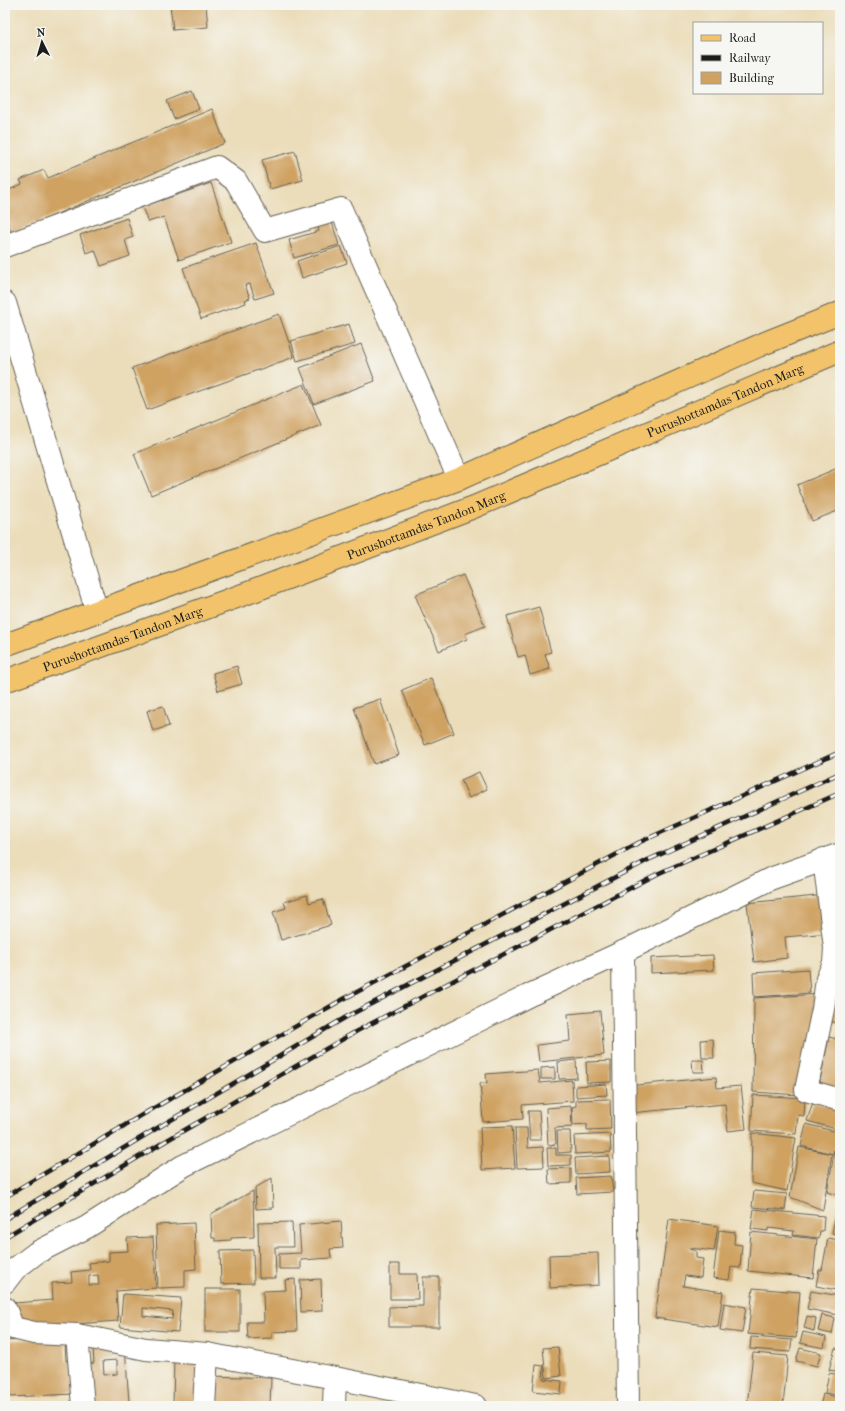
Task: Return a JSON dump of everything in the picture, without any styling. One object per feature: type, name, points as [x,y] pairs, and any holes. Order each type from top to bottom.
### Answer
[{"type":"main road","points":[[5,645],[459,479],[765,343],[840,313]]},
{"type":"main road","name":"Purushottamdas Tandon Marg","points":[[5,681],[256,590],[474,507],[840,351]]},
{"type":"street","points":[[5,246],[217,167],[236,181],[265,232],[341,209],[459,479]]},
{"type":"street","points":[[5,302],[97,612]]},
{"type":"street","points":[[5,1282],[15,1269],[36,1253],[87,1227],[183,1166],[770,879],[832,856],[835,948],[834,963],[827,979],[823,1009],[806,1090],[840,1100]]},
{"type":"street","points":[[623,952],[628,1406]]},
{"type":"street","points":[[5,1308],[13,1328],[34,1333],[77,1335],[146,1349],[206,1354],[476,1406]]},
{"type":"street","points":[[77,1335],[82,1406]]},
{"type":"street","points":[[204,1406],[206,1354]]},
{"type":"street","points":[[334,1406],[335,1378]]},
{"type":"building","points":[[170,5],[206,5],[208,27],[173,30]]},
{"type":"building","points":[[192,91],[199,109],[174,119],[167,101]]},
{"type":"building","points":[[212,109],[225,143],[12,233],[5,216],[5,192],[22,184],[20,180],[44,170],[48,178]]},
{"type":"building","points":[[295,151],[303,180],[270,189],[262,160]]},
{"type":"building","points":[[211,183],[231,242],[179,260],[164,217],[148,222],[142,207]]},
{"type":"building","points":[[127,218],[133,237],[125,240],[130,256],[101,266],[95,250],[86,253],[80,235]]},
{"type":"building","points":[[331,219],[339,245],[294,258],[289,240],[319,231],[317,223]]},
{"type":"building","points":[[256,243],[274,293],[255,299],[250,284],[245,285],[250,298],[245,300],[246,303],[201,319],[183,268]]},
{"type":"building","points":[[341,246],[347,263],[302,278],[297,261]]},
{"type":"building","points":[[279,314],[294,357],[147,410],[132,368]]},
{"type":"building","points":[[349,324],[355,344],[297,361],[291,341]]},
{"type":"building","points":[[361,344],[375,381],[314,404],[300,368]]},
{"type":"building","points":[[304,384],[321,425],[151,495],[134,454]]},
{"type":"building","points":[[840,467],[840,510],[812,521],[797,485]]},
{"type":"building","points":[[840,571],[840,582],[836,573]]},
{"type":"building","points":[[463,575],[485,626],[465,634],[467,639],[439,651],[415,595]]},
{"type":"building","points":[[539,607],[551,652],[545,654],[550,669],[530,675],[525,655],[518,657],[507,616]]},
{"type":"building","points":[[237,666],[242,684],[218,691],[213,673]]},
{"type":"building","points":[[431,678],[454,733],[425,745],[402,690]]},
{"type":"building","points":[[380,699],[399,755],[374,764],[354,708]]},
{"type":"building","points":[[163,706],[169,726],[153,731],[147,711]]},
{"type":"building","points":[[479,772],[487,789],[469,798],[461,780]]},
{"type":"building","points":[[307,895],[309,903],[323,899],[331,925],[281,940],[273,912],[286,908],[284,902]]},
{"type":"building","points":[[826,895],[829,933],[785,937],[787,958],[754,962],[747,903]]},
{"type":"building","points":[[713,955],[714,970],[651,973],[651,958]]},
{"type":"building","points":[[808,969],[810,993],[754,997],[753,973]]},
{"type":"building","points":[[840,978],[840,1023],[832,1022]]},
{"type":"building","points":[[822,994],[800,1095],[753,1092],[754,998]]},
{"type":"building","points":[[600,1011],[604,1055],[539,1062],[537,1045],[570,1041],[568,1014]]},
{"type":"building","points":[[839,1029],[840,1090],[819,1086],[829,1037],[837,1039]]},
{"type":"building","points":[[713,1039],[714,1058],[702,1058],[701,1040]]},
{"type":"building","points":[[576,1060],[577,1078],[559,1079],[558,1062]]},
{"type":"building","points":[[692,1060],[703,1060],[704,1072],[693,1072]]},
{"type":"building","points":[[611,1061],[611,1082],[587,1083],[586,1062]]},
{"type":"building","points":[[555,1067],[555,1079],[541,1079],[541,1068]]},
{"type":"building","points":[[538,1070],[540,1083],[572,1080],[573,1101],[522,1105],[523,1119],[483,1122],[480,1083],[487,1083],[486,1074]]},
{"type":"building","points":[[716,1077],[717,1088],[741,1086],[746,1129],[728,1131],[725,1104],[630,1113],[627,1086]]},
{"type":"building","points":[[606,1084],[607,1095],[576,1097],[576,1086]]},
{"type":"building","points":[[753,1095],[805,1098],[804,1116],[798,1115],[796,1134],[751,1131]]},
{"type":"building","points":[[610,1099],[611,1129],[587,1130],[587,1124],[573,1125],[572,1107],[576,1106],[576,1100]]},
{"type":"building","points":[[813,1102],[840,1110],[840,1116],[836,1129],[807,1121]]},
{"type":"building","points":[[571,1106],[572,1127],[555,1128],[556,1144],[548,1145],[546,1108]]},
{"type":"building","points":[[528,1111],[539,1111],[541,1140],[530,1140]]},
{"type":"building","points":[[806,1124],[838,1132],[833,1154],[801,1146]]},
{"type":"building","points":[[512,1126],[515,1168],[482,1170],[480,1127]]},
{"type":"building","points":[[515,1128],[527,1128],[528,1148],[543,1147],[544,1167],[517,1168]]},
{"type":"building","points":[[557,1131],[570,1131],[571,1152],[558,1153]]},
{"type":"building","points":[[752,1133],[796,1138],[787,1191],[751,1183]]},
{"type":"building","points":[[838,1133],[840,1133],[840,1196],[827,1192]]},
{"type":"building","points":[[610,1134],[611,1152],[575,1154],[574,1136]]},
{"type":"building","points":[[799,1147],[832,1154],[823,1210],[790,1197]]},
{"type":"building","points":[[547,1148],[556,1148],[556,1155],[571,1155],[571,1165],[548,1166]]},
{"type":"building","points":[[609,1156],[610,1172],[576,1174],[575,1158]]},
{"type":"building","points":[[571,1168],[571,1183],[549,1184],[548,1169]]},
{"type":"building","points":[[611,1176],[613,1192],[577,1194],[576,1178]]},
{"type":"building","points":[[272,1178],[273,1208],[256,1209],[255,1188]]},
{"type":"building","points":[[253,1191],[254,1237],[231,1238],[231,1240],[215,1241],[215,1238],[212,1238],[211,1214]]},
{"type":"building","points":[[754,1191],[787,1194],[785,1210],[752,1207]]},
{"type":"building","points":[[838,1204],[840,1204],[840,1235],[832,1233]]},
{"type":"building","points":[[754,1209],[824,1216],[823,1231],[820,1231],[819,1238],[793,1235],[794,1231],[768,1228],[768,1231],[751,1229]]},
{"type":"building","points":[[669,1219],[718,1226],[714,1251],[689,1248],[696,1251],[696,1258],[703,1259],[701,1278],[685,1276],[683,1286],[723,1292],[718,1327],[655,1318]]},
{"type":"building","points":[[341,1221],[343,1248],[330,1249],[331,1258],[301,1260],[301,1269],[279,1269],[279,1254],[301,1253],[299,1225]]},
{"type":"building","points":[[292,1222],[293,1247],[275,1247],[276,1278],[259,1278],[258,1223]]},
{"type":"building","points":[[194,1223],[196,1269],[185,1270],[185,1287],[158,1288],[156,1225]]},
{"type":"building","points":[[719,1230],[735,1232],[734,1244],[742,1245],[740,1268],[731,1267],[729,1280],[713,1278]]},
{"type":"building","points":[[751,1232],[817,1239],[813,1278],[748,1271]]},
{"type":"building","points":[[153,1237],[156,1288],[116,1291],[118,1321],[16,1328],[14,1303],[53,1300],[52,1283],[72,1282],[71,1272],[90,1270],[89,1263],[109,1261],[109,1252],[128,1251],[127,1238]],"holes":[[[98,1275],[99,1285],[89,1285],[89,1276]]]},
{"type":"building","points":[[828,1238],[840,1240],[840,1276],[837,1290],[816,1286],[819,1270],[822,1270]]},
{"type":"building","points":[[253,1250],[254,1283],[221,1284],[220,1251]]},
{"type":"building","points":[[598,1253],[599,1285],[550,1288],[549,1255]]},
{"type":"building","points":[[390,1264],[400,1264],[400,1274],[417,1274],[418,1299],[390,1299]]},
{"type":"building","points":[[423,1277],[439,1277],[439,1327],[389,1327],[389,1307],[423,1306]]},
{"type":"building","points":[[295,1279],[297,1331],[272,1332],[272,1338],[248,1339],[247,1322],[264,1322],[263,1291],[286,1290],[285,1280]]},
{"type":"building","points":[[321,1279],[322,1311],[301,1312],[300,1280]]},
{"type":"building","points":[[753,1288],[800,1292],[796,1338],[748,1334]]},
{"type":"building","points":[[205,1289],[240,1289],[240,1332],[205,1332]]},
{"type":"building","points":[[811,1291],[840,1296],[839,1315],[807,1309]]},
{"type":"building","points":[[123,1294],[181,1298],[178,1332],[120,1327]],"holes":[[[143,1308],[173,1311],[172,1319],[143,1316]]]},
{"type":"building","points":[[724,1303],[746,1307],[742,1333],[720,1330]]},
{"type":"building","points":[[822,1315],[835,1318],[832,1334],[818,1331]]},
{"type":"building","points":[[807,1316],[816,1318],[814,1331],[804,1328]]},
{"type":"building","points":[[803,1332],[826,1337],[824,1348],[800,1343]]},
{"type":"building","points":[[839,1334],[840,1343],[838,1343]]},
{"type":"building","points":[[751,1337],[792,1340],[790,1352],[750,1349]]},
{"type":"building","points":[[40,1339],[65,1343],[66,1361],[73,1361],[74,1394],[10,1397],[9,1372],[5,1372],[5,1341]]},
{"type":"building","points":[[125,1346],[129,1403],[120,1404],[120,1406],[90,1406],[87,1364],[94,1363],[93,1348]],"holes":[[[117,1360],[117,1374],[104,1375],[103,1361]]]},
{"type":"building","points":[[558,1347],[561,1376],[546,1378],[543,1348]]},
{"type":"building","points":[[800,1348],[821,1353],[817,1366],[796,1361]]},
{"type":"building","points":[[835,1348],[840,1349],[840,1372],[829,1370]]},
{"type":"building","points":[[753,1353],[788,1356],[783,1406],[747,1406]]},
{"type":"building","points":[[174,1357],[198,1358],[197,1406],[173,1406]]},
{"type":"building","points":[[536,1365],[544,1366],[543,1379],[562,1381],[561,1394],[533,1391]]},
{"type":"building","points":[[829,1373],[840,1375],[840,1396],[825,1393]]},
{"type":"building","points":[[211,1376],[271,1378],[270,1406],[210,1406]]},
{"type":"building","points":[[6,1383],[9,1406],[5,1406]]},
{"type":"building","points":[[823,1394],[840,1398],[837,1406],[820,1406]]},
{"type":"railway","points":[[5,1197],[147,1112],[338,1002],[640,842],[840,752]]},
{"type":"railway","points":[[5,1219],[348,1016],[648,860],[840,773]]},
{"type":"railway","points":[[5,1237],[169,1139],[357,1031],[657,874],[840,793]]}]
